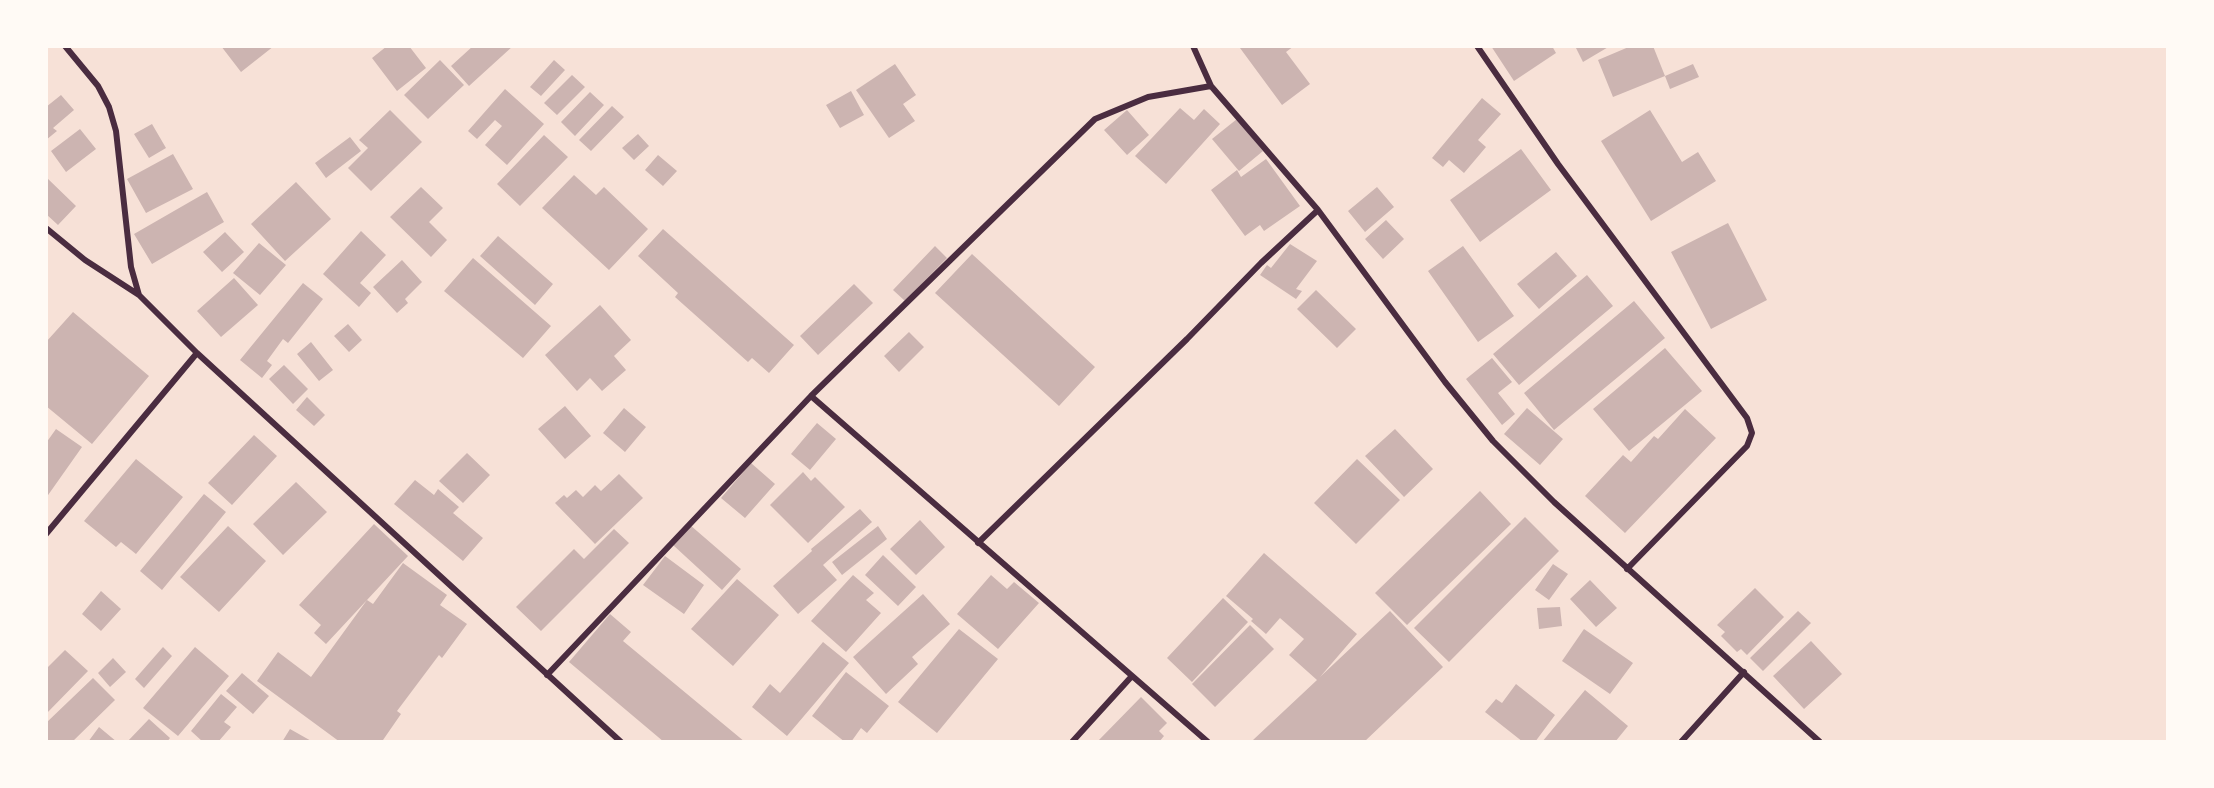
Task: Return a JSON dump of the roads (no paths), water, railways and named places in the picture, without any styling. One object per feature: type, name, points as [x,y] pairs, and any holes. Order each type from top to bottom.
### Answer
[{"type":"street","points":[[65,46],[98,86],[109,107],[116,131],[131,267],[139,295]]},
{"type":"street","points":[[1194,46],[1211,87],[1318,210],[1445,382],[1493,441],[1554,502],[1627,569],[1820,741]]},
{"type":"street","points":[[1476,46],[1558,164],[1747,418],[1752,433],[1748,446],[1627,569]]},
{"type":"street","points":[[547,675],[811,396],[1095,119],[1148,97],[1211,87]]},
{"type":"street","points":[[978,543],[1187,339],[1261,263],[1318,210]]},
{"type":"street","points":[[46,228],[84,260],[139,295],[196,353],[621,741]]},
{"type":"street","points":[[46,534],[196,353]]},
{"type":"street","points":[[811,396],[1208,741]]},
{"type":"street","points":[[1681,741],[1744,672]]},
{"type":"street","points":[[1072,741],[1132,676]]}]
